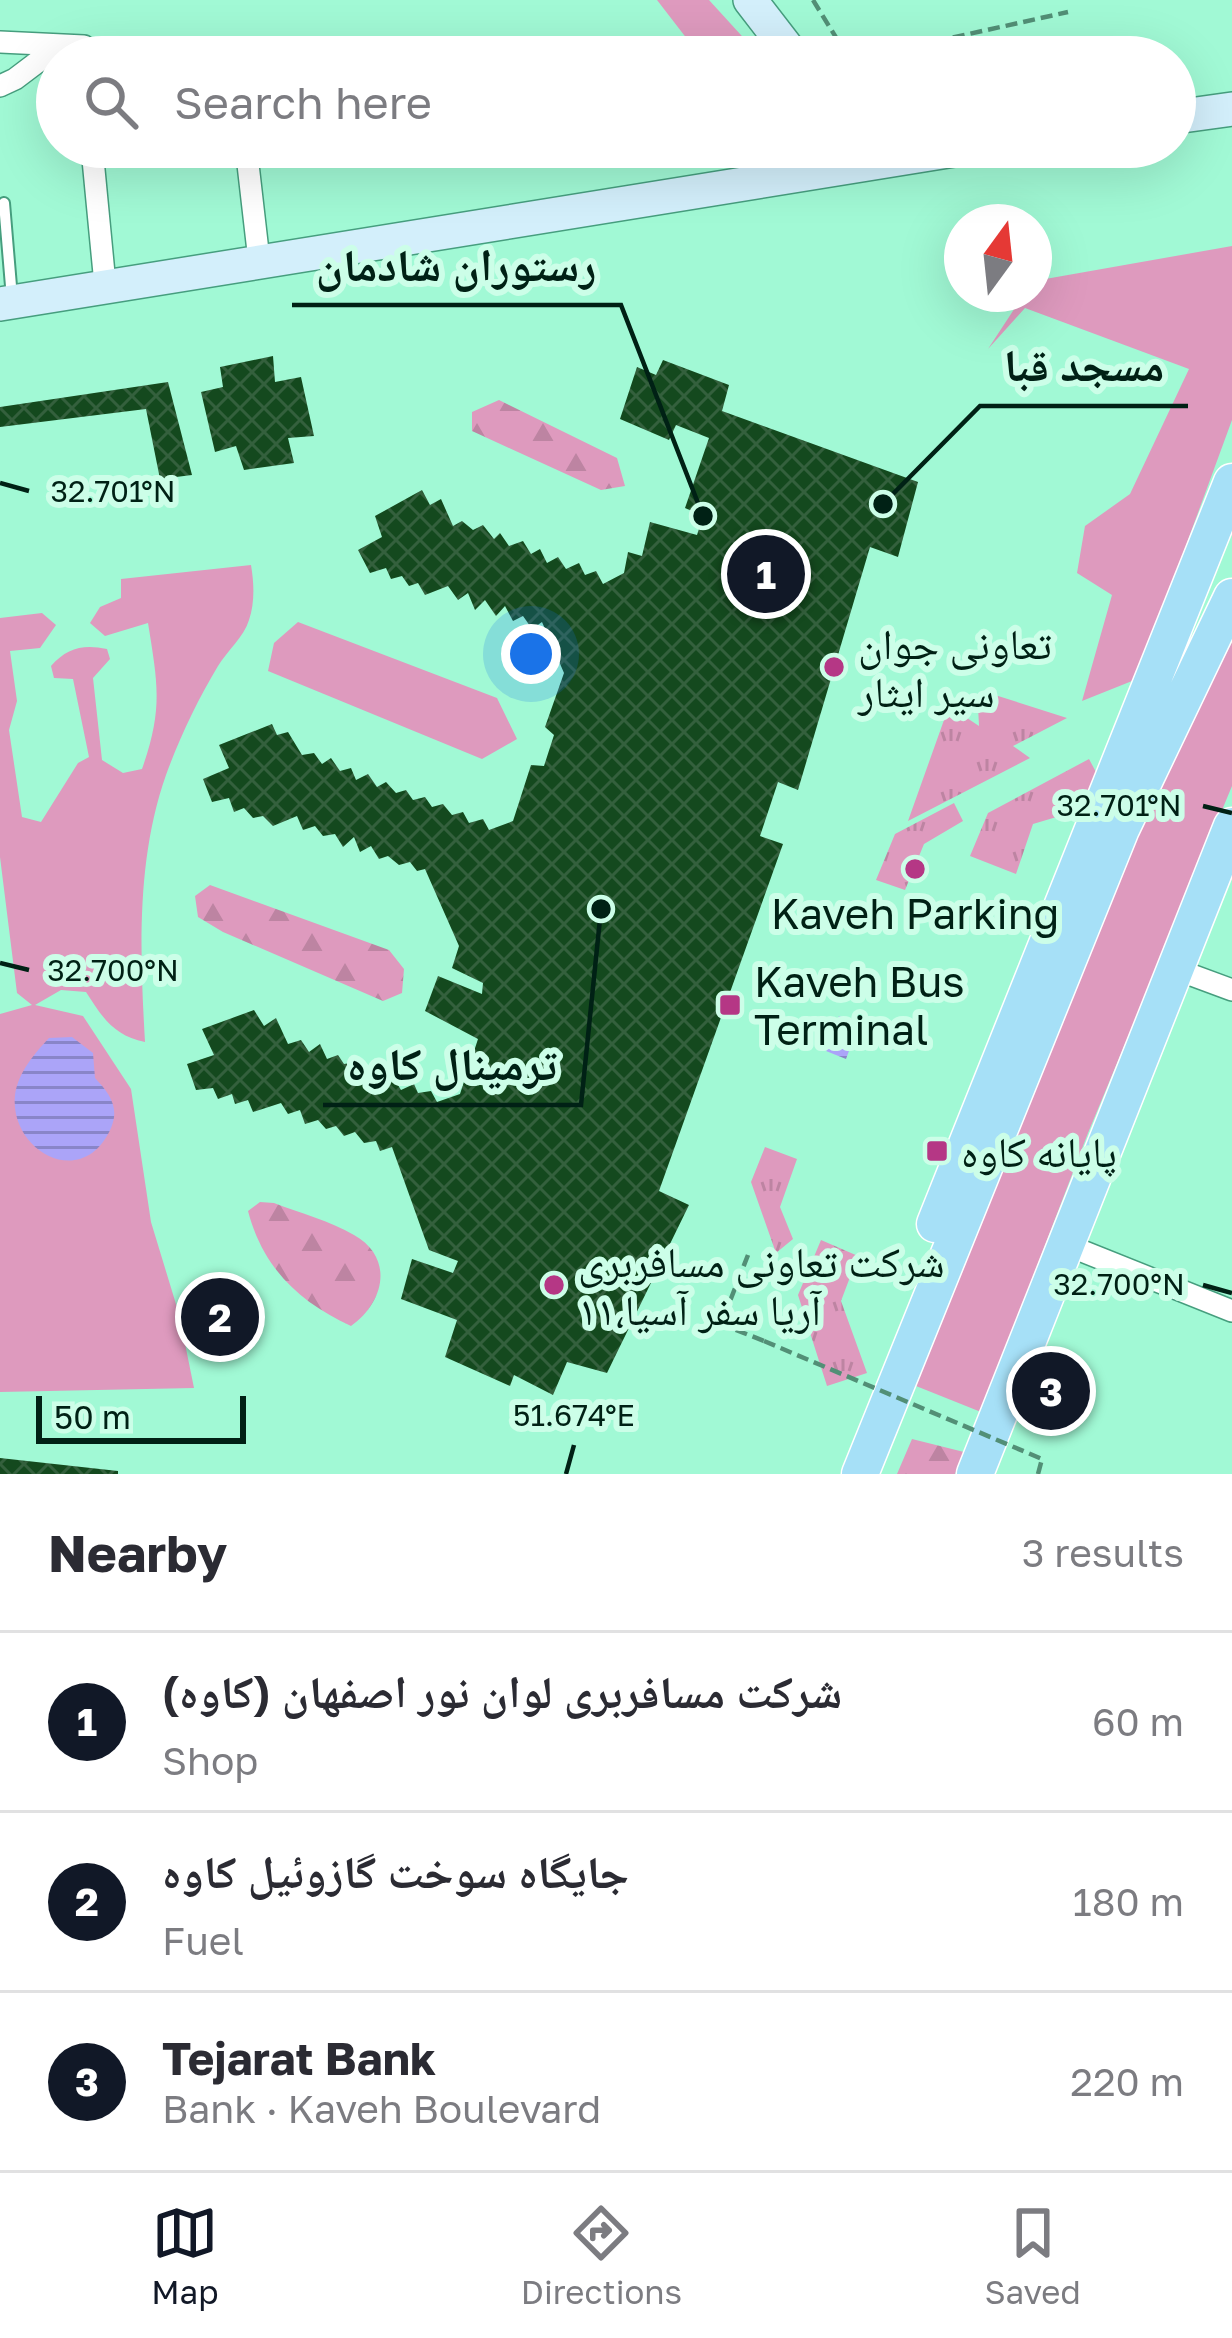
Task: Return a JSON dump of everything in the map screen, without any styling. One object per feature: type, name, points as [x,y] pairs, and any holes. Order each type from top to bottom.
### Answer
[{"type":"main road","points":[[944,1266],[930,1238],[1232,482]]},
{"type":"main road","points":[[860,1474],[1121,829],[1232,596]]},
{"type":"main road","points":[[975,1474],[1232,826]]},
{"type":"street","points":[[750,0],[778,36]]},
{"type":"street","points":[[0,42],[36,44]]},
{"type":"street","points":[[0,86],[36,63]]},
{"type":"street","points":[[1196,114],[1232,109]]},
{"type":"street","points":[[94,168],[106,284]]},
{"type":"street","points":[[248,168],[259,260]]},
{"type":"street","points":[[6,303],[783,168]]},
{"type":"street","points":[[1178,970],[1232,991]]},
{"type":"street","points":[[1067,1245],[1232,1311]]},
{"type":"lane","points":[[4,202],[6,303]]},
{"type":"path","points":[[813,0],[835,36]]},
{"type":"path","points":[[960,36],[1068,12]]},
{"type":"path","points":[[748,1256],[721,1324],[1042,1459],[1038,1474]]},
{"type":"green space","points":[[657,0],[709,0],[742,36],[685,36]]},
{"type":"green space","points":[[1232,246],[1232,420],[1137,679],[1082,701],[1112,595],[1077,573],[1085,526],[1130,494],[1189,369],[1036,312],[1052,312],[1052,278]]},
{"type":"green space","points":[[1012,312],[1021,312],[988,349]]},
{"type":"green space","points":[[499,400],[617,458],[625,486],[601,490],[472,431],[472,412]]},
{"type":"green space","points":[[251,565],[253,599],[247,626],[196,705],[156,807],[142,907],[145,1042],[117,1030],[86,992],[61,990],[35,1005],[83,1016],[131,1089],[151,1222],[179,1314],[194,1388],[0,1392],[0,1014],[32,1005],[17,993],[0,857],[0,618],[42,613],[56,625],[40,648],[10,651],[17,701],[9,730],[22,817],[41,822],[78,763],[89,757],[73,679],[54,678],[51,666],[69,651],[107,649],[110,659],[93,678],[102,760],[123,773],[142,769],[157,697],[148,623],[105,636],[90,623],[100,607],[121,598],[121,579]]},
{"type":"green space","points":[[298,622],[497,698],[517,739],[482,759],[268,671],[274,643]]},
{"type":"green space","points":[[1232,642],[1232,786],[1088,1133],[981,1412],[916,1386],[1157,789]]},
{"type":"green space","points":[[995,695],[1067,718],[1013,746],[1030,758],[908,821],[949,706],[979,726],[978,706]]},
{"type":"green space","points":[[1089,759],[1096,772],[1080,810],[1033,824],[1016,874],[970,856],[988,813]]},
{"type":"green space","points":[[954,803],[963,821],[924,844],[905,890],[876,880],[895,834]]},
{"type":"green space","points":[[210,885],[389,950],[404,969],[402,993],[383,1001],[223,932],[198,917],[195,896]]},
{"type":"green space","points":[[765,1147],[797,1159],[780,1207],[793,1239],[776,1253],[751,1182]]},
{"type":"green space","points":[[260,1202],[335,1226],[367,1245],[380,1268],[380,1280],[371,1305],[351,1326],[315,1306],[273,1266],[248,1211]]},
{"type":"green space","points":[[821,1240],[858,1256],[841,1301],[867,1373],[827,1386],[798,1295]]},
{"type":"green space","points":[[912,1439],[964,1452],[955,1474],[897,1474]]},
{"type":"shaded area","points":[[839,1016],[859,1024],[846,1059],[826,1051]]},
{"type":"shaded area","points":[[72,1037],[93,1053],[95,1078],[109,1095],[114,1113],[99,1147],[83,1158],[67,1160],[35,1147],[16,1115],[15,1095],[23,1072],[49,1038]]},
{"type":"building","points":[[273,356],[275,382],[301,377],[314,436],[288,438],[294,463],[244,470],[236,446],[215,452],[201,392],[223,387],[220,367]]},
{"type":"building","points":[[663,360],[729,385],[722,411],[918,482],[898,557],[870,547],[798,790],[778,782],[760,836],[783,844],[659,1191],[689,1205],[607,1373],[567,1362],[553,1395],[514,1375],[510,1386],[445,1357],[457,1320],[401,1299],[412,1259],[453,1273],[458,1261],[429,1250],[392,1147],[380,1151],[376,1141],[364,1143],[355,1132],[344,1136],[336,1126],[326,1129],[318,1120],[305,1124],[300,1110],[288,1114],[281,1103],[253,1112],[248,1100],[235,1104],[232,1094],[218,1099],[213,1088],[196,1090],[187,1064],[214,1055],[202,1029],[254,1010],[264,1026],[276,1018],[288,1044],[301,1040],[309,1052],[320,1044],[327,1059],[338,1055],[344,1064],[357,1062],[363,1073],[377,1067],[382,1081],[393,1077],[401,1090],[414,1084],[418,1093],[431,1091],[437,1102],[460,1094],[478,1039],[425,1011],[438,976],[482,994],[483,983],[452,968],[459,946],[425,869],[417,871],[410,862],[399,865],[388,856],[379,859],[371,846],[360,852],[354,837],[343,847],[335,834],[323,836],[315,826],[303,830],[297,816],[273,826],[263,816],[253,818],[244,808],[234,812],[229,798],[212,802],[203,779],[229,768],[219,745],[272,724],[277,735],[288,732],[302,755],[314,753],[322,764],[331,758],[340,771],[351,768],[356,780],[368,774],[377,787],[386,782],[396,793],[406,790],[413,800],[425,797],[432,807],[443,804],[452,815],[463,812],[469,823],[483,819],[489,830],[513,821],[531,765],[544,766],[554,735],[545,727],[564,673],[542,622],[532,629],[523,616],[513,621],[505,606],[496,616],[485,600],[475,610],[468,593],[458,600],[448,586],[425,595],[418,583],[409,586],[402,576],[391,579],[386,568],[370,573],[358,550],[382,537],[375,516],[422,490],[430,505],[441,499],[453,526],[462,521],[473,530],[483,525],[494,539],[500,533],[509,546],[523,541],[531,554],[540,549],[547,563],[558,557],[566,569],[579,563],[585,575],[596,571],[603,584],[624,573],[628,552],[642,556],[650,522],[697,535],[703,516],[685,508],[709,438],[676,425],[669,440],[620,419],[637,367],[656,375]]},
{"type":"building","points":[[168,382],[192,475],[160,479],[146,409],[0,427],[0,407]]},
{"type":"building","points":[[0,1458],[118,1471],[118,1474],[0,1474]]},
{"type":"place","name":"مسجد قبا","points":[[883,504]]},
{"type":"place","name":"رستوران شادمان","points":[[703,516]]},
{"type":"place","name":"شرکت مسافربری لوان نور اصفهان (کاوه)","points":[[766,574]]},
{"type":"place","name":"تعاونی جوان سیر ایثار","points":[[834,667]]},
{"type":"place","name":"Kaveh Parking","points":[[915,869]]},
{"type":"place","name":"ترمینال کاوه","points":[[601,909]]},
{"type":"place","name":"Kaveh Bus Terminal","points":[[730,1005]]},
{"type":"place","name":"پایانه کاوه","points":[[937,1151]]},
{"type":"place","name":"شرکت تعاونی مسافربری ۱۱،آریا سفر آسیا","points":[[554,1285]]},
{"type":"place","name":"جایگاه سوخت گازوئیل کاوه","points":[[220,1317]]},
{"type":"place","name":"Tejarat Bank","points":[[1051,1391]]}]
